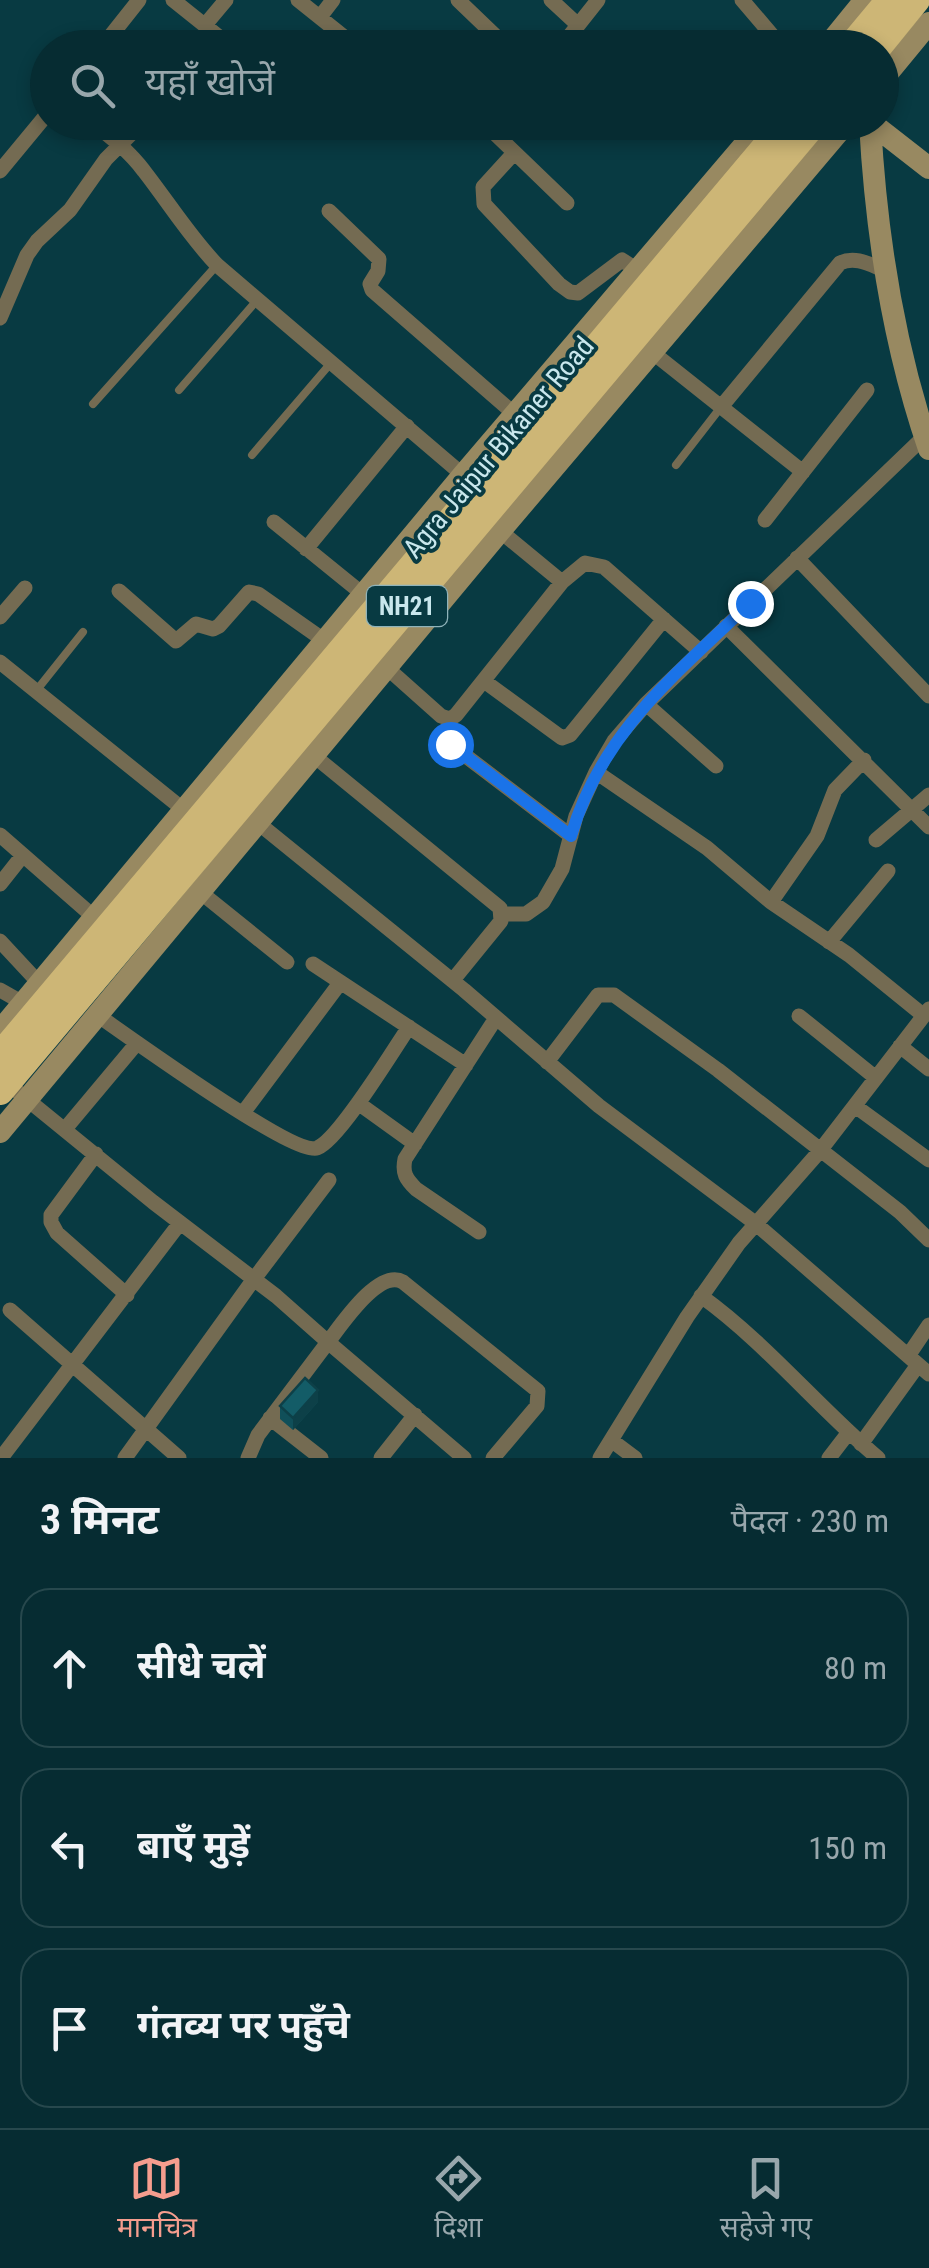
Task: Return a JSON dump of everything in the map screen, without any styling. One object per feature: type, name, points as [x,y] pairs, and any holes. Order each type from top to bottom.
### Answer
[{"type":"highway","points":[[865,30],[890,0]]},
{"type":"highway","points":[[892,30],[916,0]]},
{"type":"highway","name":"Agra Jaipur Bikaner Road","points":[[8,1082],[522,422],[771,140]]},
{"type":"highway","name":"Agra Jaipur Bikaner Road","points":[[8,1082],[247,815],[800,140]]},
{"type":"street","points":[[115,30],[139,0]]},
{"type":"street","points":[[173,0],[210,29],[226,0]]},
{"type":"street","points":[[298,0],[336,30]]},
{"type":"street","points":[[320,18],[334,0]]},
{"type":"street","points":[[458,0],[489,30]]},
{"type":"street","points":[[551,0],[578,26]]},
{"type":"street","points":[[575,30],[598,0]]},
{"type":"street","points":[[742,0],[768,30]]},
{"type":"street","points":[[840,30],[864,0]]},
{"type":"street","points":[[899,59],[929,23]]},
{"type":"street","points":[[0,171],[30,135]]},
{"type":"street","points":[[115,140],[218,265],[463,474]]},
{"type":"street","points":[[0,318],[37,241],[70,210],[124,140]]},
{"type":"street","points":[[501,140],[567,204]]},
{"type":"street","points":[[0,1031],[463,474],[522,422],[639,271],[749,140]]},
{"type":"street","points":[[0,1132],[8,1082],[96,1014],[199,891],[247,815],[313,755],[831,140]]},
{"type":"street","points":[[502,914],[526,914],[543,902],[562,869],[596,772],[614,741],[646,704],[797,558],[927,442],[884,270],[872,140]]},
{"type":"street","points":[[893,140],[929,168]]},
{"type":"street","points":[[514,153],[483,187],[484,204],[559,284],[578,293],[622,260],[639,271]]},
{"type":"street","points":[[330,211],[380,259],[370,284],[372,290],[522,422]]},
{"type":"street","points":[[722,407],[840,263],[857,260],[884,270]]},
{"type":"street","points":[[652,352],[803,472]]},
{"type":"street","points":[[765,520],[867,390]]},
{"type":"street","points":[[306,549],[407,426]]},
{"type":"street","points":[[274,522],[364,595]]},
{"type":"street","points":[[500,531],[562,582]]},
{"type":"street","points":[[797,558],[929,696]]},
{"type":"street","points":[[571,836],[450,744],[446,732],[450,719],[562,582],[576,568],[595,562],[701,652]]},
{"type":"street","points":[[0,617],[25,588]]},
{"type":"street","points":[[119,591],[176,641],[196,624],[213,630],[249,592],[258,594],[325,641]]},
{"type":"street","points":[[484,681],[562,738],[570,735],[664,619]]},
{"type":"street","points":[[726,626],[929,827]]},
{"type":"street","points":[[0,662],[184,810]]},
{"type":"street","points":[[386,668],[441,716],[450,719]]},
{"type":"street","points":[[646,704],[716,766]]},
{"type":"street","points":[[313,755],[500,908],[498,925],[453,980]]},
{"type":"street","points":[[772,902],[817,836],[835,790],[864,760]]},
{"type":"street","points":[[596,772],[706,848],[772,902],[926,1012],[820,1152],[755,1223],[702,1296],[600,1458]]},
{"type":"street","points":[[876,840],[929,796]]},
{"type":"street","points":[[247,815],[453,980],[599,1106],[755,1223],[918,1365]]},
{"type":"street","points":[[0,836],[95,918]]},
{"type":"street","points":[[0,884],[23,855]]},
{"type":"street","points":[[829,942],[888,872]]},
{"type":"street","points":[[199,891],[287,962]]},
{"type":"street","points":[[0,940],[39,984]]},
{"type":"street","points":[[313,964],[466,1065]]},
{"type":"street","points":[[243,1113],[340,983]]},
{"type":"street","points":[[0,990],[23,1003]]},
{"type":"street","points":[[547,1062],[598,995],[614,995],[718,1070],[900,1212],[929,1240]]},
{"type":"street","points":[[96,1014],[243,1113],[312,1148],[327,1140],[358,1103],[410,1026]]},
{"type":"street","points":[[798,1016],[876,1078]]},
{"type":"street","points":[[479,1232],[407,1181],[403,1170],[414,1144],[496,1018]]},
{"type":"street","points":[[65,1129],[138,1043]]},
{"type":"street","points":[[900,1046],[929,1069]]},
{"type":"street","points":[[8,1082],[180,1224],[254,1279],[464,1458]]},
{"type":"street","points":[[358,1103],[414,1144]]},
{"type":"street","points":[[854,1106],[929,1160]]},
{"type":"street","points":[[96,1154],[52,1214],[51,1222],[57,1233],[127,1295]]},
{"type":"street","points":[[125,1458],[330,1180]]},
{"type":"street","points":[[2,1458],[180,1224]]},
{"type":"street","points":[[248,1458],[270,1418],[361,1301],[388,1279],[396,1278],[538,1391],[537,1406],[493,1458]]},
{"type":"street","points":[[702,1296],[738,1323],[878,1458]]},
{"type":"street","points":[[10,1310],[179,1458]]},
{"type":"street","points":[[829,1458],[855,1438],[918,1365],[929,1325]]},
{"type":"street","points":[[381,1458],[415,1415]]},
{"type":"street","points":[[270,1418],[320,1458]]},
{"type":"street","points":[[611,1440],[635,1458]]},
{"type":"lane","points":[[92,404],[218,265]]},
{"type":"lane","points":[[179,390],[258,299]]},
{"type":"lane","points":[[252,456],[331,362]]},
{"type":"lane","points":[[676,465],[722,407]]},
{"type":"lane","points":[[36,691],[82,632]]},
{"type":"building","points":[[305,1378],[318,1390],[293,1418],[280,1406]]},
{"type":"route","points":[[450,744],[571,836],[596,772],[627,724],[750,603]]}]
